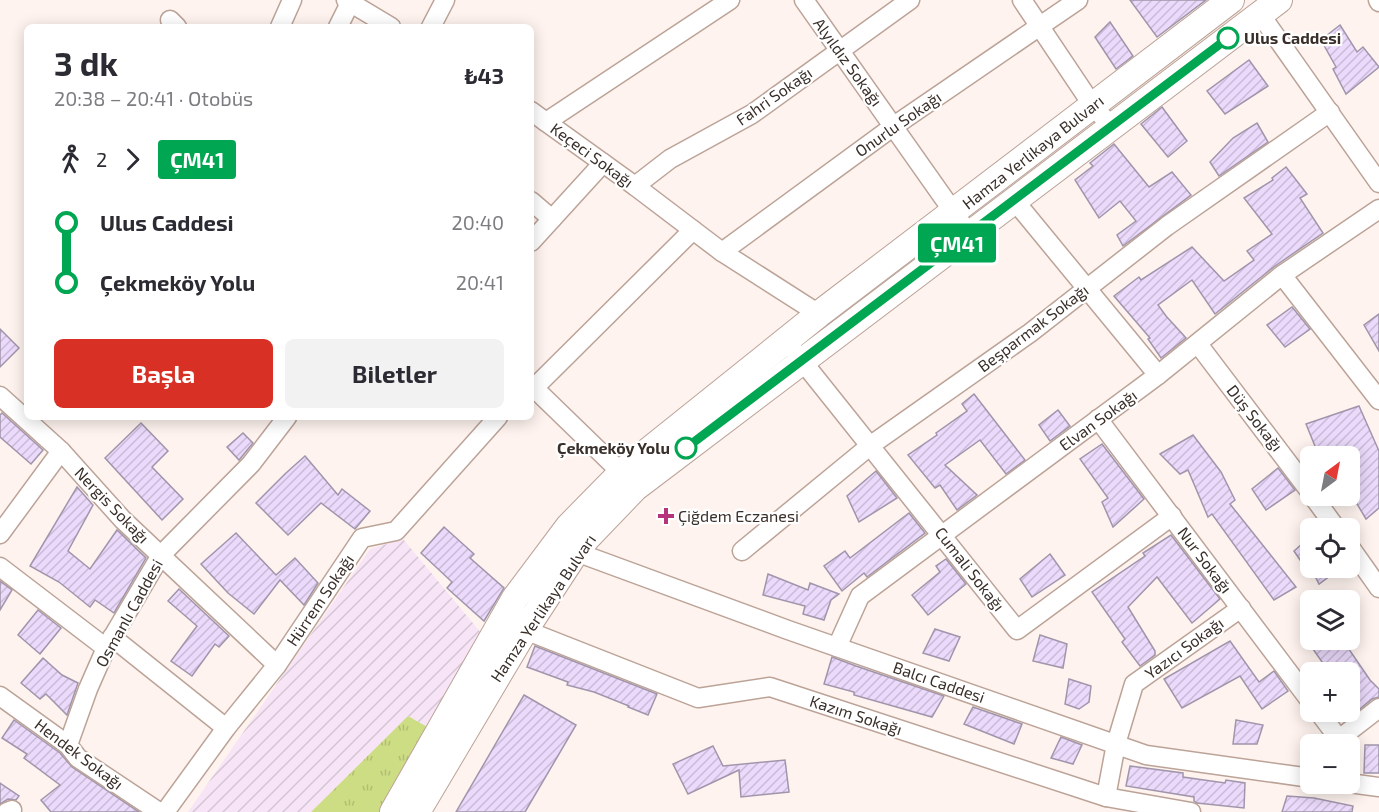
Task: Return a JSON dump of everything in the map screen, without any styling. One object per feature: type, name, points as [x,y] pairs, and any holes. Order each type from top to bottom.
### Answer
[{"type":"main road","name":"Hamza Yerlikaya Bulvarı","points":[[417,812],[525,630],[576,552],[629,480],[819,314],[1231,0]]},
{"type":"main road","name":"Hamza Yerlikaya Bulvarı","points":[[393,812],[515,598],[569,526],[629,480],[802,361],[1270,7]]},
{"type":"street","points":[[281,24],[292,0]]},
{"type":"street","points":[[433,24],[446,0]]},
{"type":"street","name":"Keçeci Sokağı","points":[[730,0],[546,122],[722,252],[819,314]]},
{"type":"street","name":"Alyıldız Sokağı","points":[[804,0],[969,234]]},
{"type":"street","name":"Fahri Sokağı","points":[[635,186],[670,159],[752,114],[910,0]]},
{"type":"street","points":[[1022,0],[1093,106],[1111,126]]},
{"type":"street","name":"Onurlu Sokağı","points":[[722,252],[894,126],[1078,0]]},
{"type":"street","points":[[339,24],[348,1],[386,24]]},
{"type":"street","points":[[1270,7],[1330,112],[1379,183]]},
{"type":"street","name":"Beşparmak Sokağı","points":[[742,551],[871,445],[1030,333],[1167,226],[1330,112]]},
{"type":"street","points":[[534,113],[546,122]]},
{"type":"street","points":[[534,239],[603,163]]},
{"type":"street","points":[[1014,200],[1158,375]]},
{"type":"street","points":[[534,204],[552,219]]},
{"type":"street","name":"Elvan Sokağı","points":[[837,647],[861,596],[1158,375],[1282,275],[1379,208]]},
{"type":"street","points":[[534,385],[693,230]]},
{"type":"street","points":[[1282,275],[1379,400]]},
{"type":"street","name":"Cumali Sokağı","points":[[787,340],[1017,630],[1172,516]]},
{"type":"street","name":"Düş Sokağı","points":[[1198,344],[1300,478]]},
{"type":"street","points":[[534,389],[629,480]]},
{"type":"street","name":"Nergis Sokağı","points":[[0,396],[24,418]]},
{"type":"street","name":"Nur Sokağı","points":[[1098,419],[1300,687]]},
{"type":"street","name":"Nergis Sokağı","points":[[27,420],[61,451],[123,520],[277,665]]},
{"type":"street","name":"Osmanlı Caddesi","points":[[68,745],[88,689],[109,643],[161,555],[251,464],[285,420]]},
{"type":"street","name":"Hürrem Sokağı","points":[[165,812],[226,728],[277,665],[362,538],[396,531],[495,420]]},
{"type":"street","points":[[0,534],[61,451]]},
{"type":"street","name":"Balcı Caddesi","points":[[576,552],[837,647],[1146,755],[1300,776]]},
{"type":"street","points":[[1360,561],[1379,588]]},
{"type":"street","points":[[0,567],[226,728]]},
{"type":"street","name":"Yazıcı Sokağı","points":[[1107,797],[1116,744],[1134,684],[1241,608]]},
{"type":"street","name":"Kazım Sokağı","points":[[525,630],[698,698],[770,687],[1107,797],[1191,812]]},
{"type":"street","name":"Hendek Sokağı","points":[[0,696],[68,745],[78,758],[159,812]]},
{"type":"street","points":[[1348,734],[1379,708]]},
{"type":"street","points":[[1360,784],[1379,787]]},
{"type":"shaded area","points":[[403,539],[487,640],[431,729],[408,716],[311,812],[188,812],[370,549]]},
{"type":"green space","points":[[408,716],[431,729],[382,812],[311,812]]},
{"type":"building","points":[[1130,0],[1206,0],[1157,37]]},
{"type":"building","points":[[1110,22],[1133,56],[1116,69],[1095,37]]},
{"type":"building","points":[[1340,25],[1357,52],[1363,47],[1379,67],[1346,94],[1333,69],[1336,67],[1321,40]]},
{"type":"building","points":[[1249,60],[1268,86],[1225,114],[1207,91]]},
{"type":"building","points":[[1162,107],[1187,141],[1168,157],[1141,124]]},
{"type":"building","points":[[1257,123],[1268,142],[1219,176],[1210,162],[1233,138]]},
{"type":"building","points":[[1114,144],[1149,187],[1172,172],[1191,195],[1123,246],[1117,235],[1136,221],[1120,201],[1099,218],[1075,180],[1093,166],[1090,163]]},
{"type":"building","points":[[1286,167],[1307,194],[1300,198],[1323,233],[1275,266],[1215,314],[1192,280],[1158,305],[1186,338],[1161,358],[1148,339],[1150,338],[1114,296],[1139,277],[1141,280],[1192,247],[1224,281],[1254,260],[1247,251],[1272,234],[1244,198],[1273,180],[1272,178]]},
{"type":"building","points":[[1292,307],[1310,329],[1285,347],[1267,325]]},
{"type":"building","points":[[1379,314],[1379,351],[1364,325]]},
{"type":"building","points":[[0,329],[19,348],[0,367]]},
{"type":"building","points":[[974,394],[1025,460],[1006,474],[980,440],[945,465],[977,495],[957,510],[940,485],[935,488],[908,455],[967,411],[962,404]]},
{"type":"building","points":[[1359,406],[1379,451],[1379,508],[1366,519],[1358,506],[1360,446],[1315,446],[1306,424]]},
{"type":"building","points":[[1058,410],[1070,426],[1050,441],[1039,425]]},
{"type":"building","points":[[2,413],[43,450],[31,464],[0,437],[0,415]]},
{"type":"building","points":[[141,423],[168,451],[152,467],[183,499],[162,520],[105,458]]},
{"type":"building","points":[[243,433],[253,443],[239,460],[227,447]]},
{"type":"building","points":[[1193,435],[1221,472],[1235,500],[1230,504],[1296,587],[1274,600],[1212,514],[1208,517],[1188,470],[1180,474],[1160,454]]},
{"type":"building","points":[[1102,444],[1144,499],[1113,527],[1102,502],[1108,498],[1080,459]]},
{"type":"building","points":[[305,456],[338,495],[342,489],[370,511],[355,529],[321,503],[288,535],[256,503]]},
{"type":"building","points":[[1278,468],[1295,490],[1266,510],[1252,489]]},
{"type":"building","points":[[876,471],[897,498],[859,522],[847,496]]},
{"type":"building","points":[[77,487],[93,505],[68,551],[90,569],[117,530],[146,558],[114,613],[95,600],[90,607],[59,582],[30,566]]},
{"type":"building","points":[[909,513],[925,533],[867,577],[864,573],[842,591],[824,566],[845,551],[850,558]]},
{"type":"building","points":[[444,527],[474,554],[470,558],[504,588],[484,621],[447,588],[452,582],[421,553]]},
{"type":"building","points":[[236,533],[276,575],[295,558],[318,583],[304,605],[280,580],[254,614],[228,593],[201,564]]},
{"type":"building","points":[[1171,535],[1220,599],[1192,623],[1157,577],[1128,607],[1155,651],[1155,655],[1140,666],[1122,642],[1125,639],[1092,592],[1145,556],[1143,553]]},
{"type":"building","points":[[1300,546],[1300,560],[1294,551]]},
{"type":"building","points":[[1050,554],[1065,575],[1032,597],[1020,579]]},
{"type":"building","points":[[946,559],[966,584],[928,615],[912,595],[940,572],[936,566]]},
{"type":"building","points":[[768,574],[808,590],[810,583],[839,594],[831,600],[824,620],[803,614],[805,606],[763,595]]},
{"type":"building","points":[[1316,578],[1327,578],[1319,584]]},
{"type":"building","points":[[0,581],[12,590],[0,610]]},
{"type":"building","points":[[179,589],[229,636],[219,647],[215,644],[192,676],[171,661],[197,626],[168,601]]},
{"type":"building","points":[[38,610],[61,628],[40,654],[18,635]]},
{"type":"building","points":[[935,629],[960,637],[949,661],[923,653]]},
{"type":"building","points":[[1040,635],[1067,644],[1063,668],[1033,661]]},
{"type":"building","points":[[1230,641],[1259,682],[1274,671],[1288,691],[1262,709],[1240,676],[1182,708],[1164,679]]},
{"type":"building","points":[[535,646],[657,694],[648,715],[594,692],[567,685],[568,682],[527,667]]},
{"type":"building","points":[[1314,650],[1350,650],[1358,662],[1322,662]]},
{"type":"building","points":[[832,657],[944,696],[932,717],[854,695],[854,692],[824,684]]},
{"type":"building","points":[[43,658],[62,675],[78,683],[67,715],[46,694],[40,699],[21,683]]},
{"type":"building","points":[[1360,665],[1379,689],[1379,697],[1372,699],[1360,709]]},
{"type":"building","points":[[1069,679],[1091,686],[1089,702],[1079,709],[1065,704]]},
{"type":"building","points":[[524,695],[576,725],[525,812],[456,812]]},
{"type":"building","points":[[973,707],[1022,724],[1014,744],[964,724]]},
{"type":"building","points":[[14,720],[60,753],[72,767],[139,812],[51,812],[41,800],[60,785],[24,758],[27,754],[2,738]]},
{"type":"building","points":[[1236,720],[1263,725],[1257,744],[1233,744]]},
{"type":"building","points":[[1061,737],[1082,745],[1073,764],[1051,758]]},
{"type":"building","points":[[1365,745],[1379,745],[1379,773],[1364,773]]},
{"type":"building","points":[[713,746],[723,766],[785,760],[789,792],[741,797],[739,770],[688,794],[673,764]]},
{"type":"building","points":[[1130,766],[1183,773],[1183,777],[1225,783],[1226,780],[1245,783],[1244,808],[1197,803],[1194,797],[1126,786]]},
{"type":"building","points":[[0,783],[19,796],[16,800],[8,799],[0,804]]},
{"type":"building","points":[[1287,796],[1314,798],[1353,806],[1352,812],[1282,812]]},
{"type":"bus line","name":"ÇM41","points":[[686,448],[1228,38]]},
{"type":"place","name":"Ulus Caddesi","points":[[1228,38]]},
{"type":"place","name":"Çekmeköy Yolu","points":[[686,448]]},
{"type":"place","name":"Çiğdem Eczanesi","points":[[666,516]]}]
